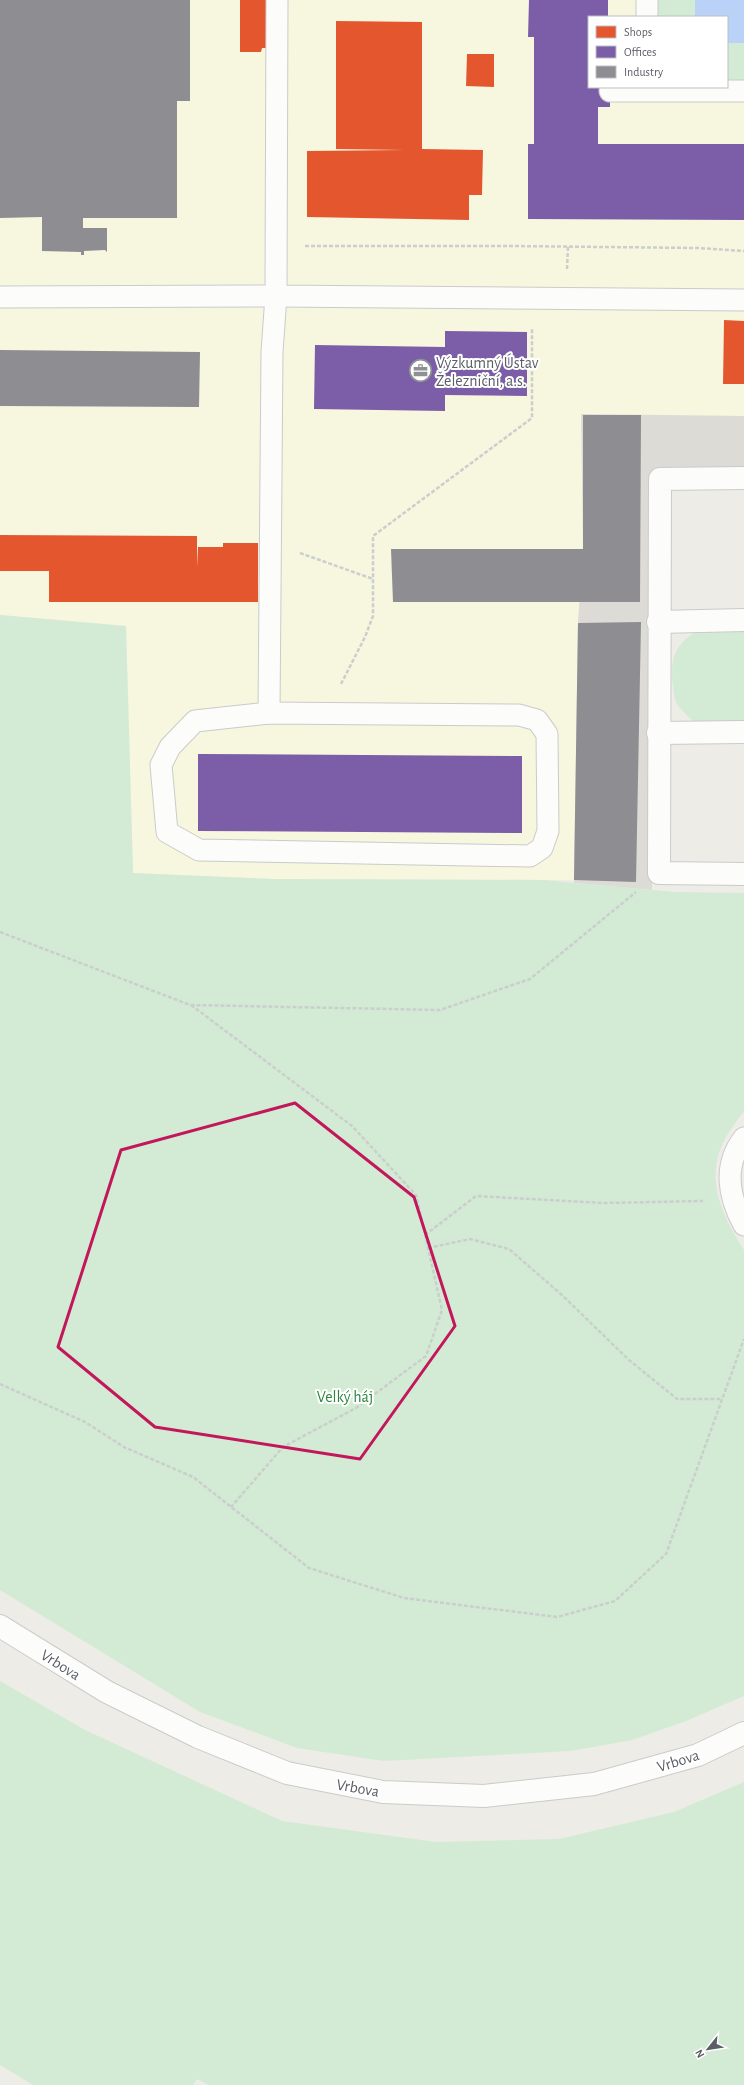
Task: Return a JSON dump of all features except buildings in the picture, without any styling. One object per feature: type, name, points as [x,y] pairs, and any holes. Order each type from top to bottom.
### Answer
[{"type":"main road","points":[[744,478],[660,479],[658,622],[659,873],[744,874]]},
{"type":"main road","points":[[658,622],[744,620]]},
{"type":"main road","points":[[658,733],[744,732]]},
{"type":"main road","name":"Vrbova","points":[[0,1626],[107,1692],[198,1737],[287,1773],[383,1792],[484,1796],[594,1784],[698,1755],[744,1733]]},
{"type":"lane","points":[[268,713],[272,352],[276,296],[277,246],[277,0]]},
{"type":"lane","points":[[647,0],[647,16]]},
{"type":"lane","points":[[610,91],[646,89],[744,91]]},
{"type":"lane","points":[[0,297],[276,296],[744,300]]},
{"type":"lane","points":[[268,713],[519,715],[537,720],[547,734],[548,831],[542,848],[530,856],[199,850],[167,832],[162,765],[170,747],[196,721],[268,713]]},
{"type":"lane","points":[[744,1138],[736,1148],[731,1162],[729,1182],[734,1200],[744,1225]]},
{"type":"path","points":[[277,246],[698,248],[744,251]]},
{"type":"path","points":[[566,298],[568,247]]},
{"type":"path","points":[[328,713],[373,616],[373,536],[532,418],[532,324]]},
{"type":"path","points":[[270,542],[373,579]]},
{"type":"path","points":[[190,1005],[440,1010],[530,979],[659,873]]},
{"type":"path","points":[[0,932],[190,1005],[352,1126],[416,1195],[442,1310],[426,1356],[356,1408],[284,1447],[231,1507]]},
{"type":"path","points":[[425,1235],[476,1196],[603,1203],[734,1200]]},
{"type":"path","points":[[428,1248],[470,1239],[509,1249],[563,1296],[629,1360],[677,1399],[722,1399]]},
{"type":"path","points":[[0,1384],[85,1422],[124,1447],[193,1477],[309,1568],[404,1598],[557,1617],[615,1601],[666,1554],[744,1339]]},
{"type":"highlighted area","points":[[295,1103],[414,1197],[455,1326],[360,1459],[155,1427],[58,1347],[121,1150]]},
{"type":"shaded area","points":[[0,0],[744,0],[744,416],[583,415],[583,549],[578,623],[574,880],[273,879],[133,873],[126,626],[0,615]]},
{"type":"shaded area","points":[[581,414],[744,416],[744,469],[655,469],[652,890],[574,883],[578,623],[583,549]]},
{"type":"green space","points":[[654,0],[695,0],[695,16],[654,16]]},
{"type":"green space","points":[[728,43],[744,43],[744,85],[728,85]]},
{"type":"green space","name":"Velký háj","points":[[0,615],[126,626],[133,873],[273,879],[543,880],[676,892],[744,893],[744,1112],[729,1132],[721,1148],[717,1163],[716,1178],[717,1192],[722,1207],[735,1236],[744,1250],[744,1696],[686,1721],[632,1740],[571,1751],[384,1761],[297,1748],[200,1712],[0,1590]]},
{"type":"green space","points":[[703,628],[744,629],[744,723],[696,724],[676,702],[672,675],[674,658],[681,644],[687,638]]},
{"type":"green space","points":[[0,1681],[85,1730],[282,1821],[436,1842],[559,1839],[674,1812],[744,1782],[744,2085],[209,2085],[197,2079],[193,2085],[33,2085],[0,2065]]},
{"type":"water","points":[[695,0],[744,0],[744,43],[728,43],[728,16],[695,16]]},
{"type":"place","name":"Výzkumný Ústav Železniční, a.s.","points":[[421,371]]}]
